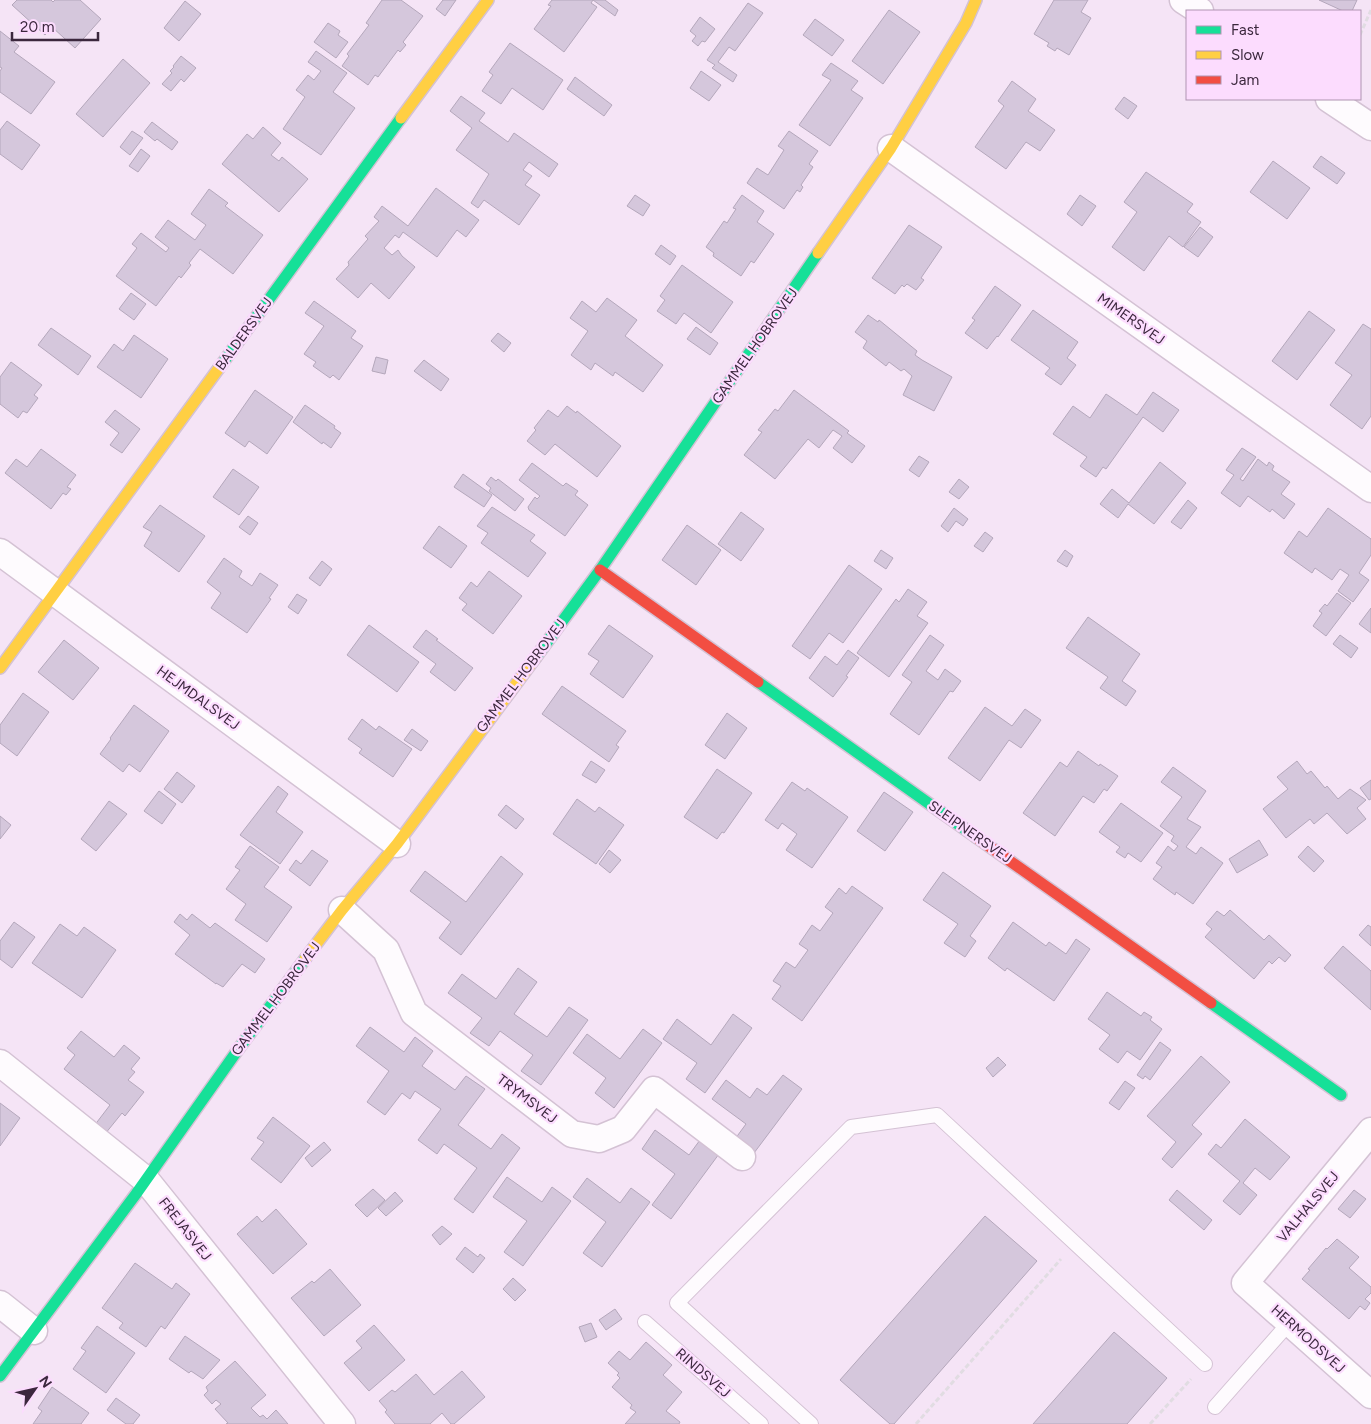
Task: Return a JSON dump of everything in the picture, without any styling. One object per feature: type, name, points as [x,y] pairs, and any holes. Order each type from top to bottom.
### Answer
[{"type":"street","name":"BALDERSVEJ","points":[[0,668],[488,0]]},
{"type":"street","name":"GAMMEL HOBROVEJ","points":[[0,1376],[146,1180],[237,1051],[342,910],[397,844],[600,570],[892,148],[966,23],[976,0]]},
{"type":"street","points":[[1183,0],[1198,10]]},
{"type":"street","points":[[1330,100],[1371,127]]},
{"type":"street","name":"MIMERSVEJ","points":[[892,148],[1371,489]]},
{"type":"street","name":"HEJMDALSVEJ","points":[[0,552],[397,844]]},
{"type":"street","name":"SLEIPNERSVEJ","points":[[600,570],[1341,1095]]},
{"type":"street","name":"TRYMSVEJ","points":[[342,910],[386,950],[414,1013],[572,1134],[599,1139],[623,1129],[654,1090],[742,1157]]},
{"type":"street","name":"FREJASVEJ","points":[[0,1063],[146,1180],[342,1424]]},
{"type":"street","name":"VALHALSVEJ","points":[[1245,1283],[1371,1131]]},
{"type":"street","name":"HERMODSVEJ","points":[[1245,1283],[1371,1395]]},
{"type":"street","points":[[0,1304],[34,1331]]},
{"type":"lane","points":[[811,1424],[678,1303],[851,1127],[937,1115],[1205,1364]]},
{"type":"lane","name":"RINDSVEJ","points":[[645,1322],[761,1424]]},
{"type":"lane","points":[[1215,1407],[1290,1322]]},
{"type":"path","points":[[1361,33],[1371,10]]},
{"type":"path","points":[[916,1424],[1075,1243]]},
{"type":"path","points":[[1150,1424],[1205,1364]]},
{"type":"building","points":[[17,0],[51,0],[53,2],[55,0],[80,0],[101,19],[75,48],[52,27],[45,35],[12,5]]},
{"type":"building","points":[[382,0],[401,0],[423,16],[403,42],[406,45],[400,52],[398,50],[378,77],[375,75],[368,85],[342,66],[349,56],[347,54],[369,25],[366,23]]},
{"type":"building","points":[[443,0],[456,0],[445,16],[436,9]]},
{"type":"building","points":[[552,0],[593,0],[591,3],[597,7],[564,52],[534,29],[551,6],[548,5]]},
{"type":"building","points":[[593,0],[605,0],[618,10],[615,16]]},
{"type":"building","points":[[1054,0],[1088,0],[1081,12],[1091,18],[1069,55],[1057,48],[1055,51],[1047,46],[1049,43],[1034,34]]},
{"type":"building","points":[[1319,0],[1357,0],[1352,10],[1341,10]]},
{"type":"building","points":[[185,1],[201,14],[179,41],[164,28]]},
{"type":"building","points":[[748,3],[763,13],[735,51],[729,47],[718,62],[737,75],[733,82],[712,68],[715,65],[707,60]]},
{"type":"building","points":[[889,10],[920,32],[883,84],[852,61]]},
{"type":"building","points":[[700,17],[715,29],[705,42],[702,41],[698,46],[692,41],[696,36],[690,31]]},
{"type":"building","points":[[815,19],[844,40],[832,56],[803,35]]},
{"type":"building","points":[[328,23],[340,31],[338,35],[348,42],[336,58],[314,42]]},
{"type":"building","points":[[0,31],[19,46],[14,52],[55,82],[31,114],[0,92],[0,71],[2,68],[0,67]]},
{"type":"building","points":[[510,43],[563,80],[543,110],[512,88],[501,104],[482,91],[493,75],[489,72]]},
{"type":"building","points":[[316,51],[347,73],[333,92],[355,108],[321,155],[283,129],[305,97],[296,90],[308,75],[314,80],[321,71],[308,62]]},
{"type":"building","points":[[181,56],[196,68],[184,82],[181,79],[171,91],[162,84],[172,73],[170,71]]},
{"type":"building","points":[[123,59],[150,83],[103,137],[76,114]]},
{"type":"building","points":[[831,63],[858,81],[851,90],[863,98],[830,146],[799,125],[831,80],[822,75]]},
{"type":"building","points":[[701,71],[721,85],[709,101],[690,88]]},
{"type":"building","points":[[575,77],[612,105],[604,116],[567,89]]},
{"type":"building","points":[[1012,81],[1036,99],[1028,111],[1055,130],[1040,151],[1026,142],[1006,169],[975,147],[1004,106],[998,101]]},
{"type":"building","points":[[461,96],[485,113],[479,121],[508,142],[514,133],[558,164],[549,177],[529,162],[523,170],[532,176],[525,185],[540,195],[519,225],[484,200],[478,208],[471,203],[489,174],[456,150],[472,128],[450,111]]},
{"type":"building","points":[[1124,97],[1137,106],[1128,119],[1115,109]]},
{"type":"building","points":[[7,121],[40,145],[22,170],[0,154],[0,130]]},
{"type":"building","points":[[152,122],[178,142],[172,150],[157,139],[155,141],[144,132]]},
{"type":"building","points":[[263,127],[281,143],[271,155],[279,161],[282,157],[308,179],[279,212],[222,164],[247,134],[253,139]]},
{"type":"building","points":[[132,131],[143,138],[130,155],[120,147]]},
{"type":"building","points":[[789,131],[818,151],[809,164],[813,167],[801,185],[803,187],[800,192],[797,190],[784,209],[747,183],[757,168],[768,175],[784,150],[778,146]]},
{"type":"building","points":[[141,149],[150,156],[138,172],[129,166]]},
{"type":"building","points":[[1321,156],[1345,173],[1337,184],[1313,167]]},
{"type":"building","points":[[1273,161],[1310,188],[1287,219],[1250,192]]},
{"type":"building","points":[[1146,172],[1193,204],[1187,212],[1201,222],[1183,247],[1169,236],[1144,271],[1112,247],[1137,212],[1124,202]]},
{"type":"building","points":[[436,188],[479,220],[466,237],[457,230],[437,257],[403,232],[399,238],[395,235],[384,248],[392,255],[398,250],[415,267],[389,299],[371,283],[358,298],[336,279],[368,239],[365,236],[379,221],[374,217],[382,206],[408,226]]},
{"type":"building","points":[[209,189],[228,203],[225,206],[263,235],[233,274],[200,249],[189,263],[191,265],[181,278],[179,276],[156,306],[116,276],[137,248],[132,244],[141,233],[166,252],[169,248],[155,237],[168,220],[195,240],[206,225],[191,214]]},
{"type":"building","points":[[635,195],[650,205],[643,216],[627,206]]},
{"type":"building","points":[[742,195],[764,211],[757,222],[774,234],[754,263],[751,261],[741,276],[713,256],[714,253],[706,247],[724,221],[727,223],[736,209],[733,208]]},
{"type":"building","points":[[1080,195],[1096,206],[1082,226],[1067,214]]},
{"type":"building","points":[[909,225],[942,247],[921,278],[924,280],[916,290],[907,284],[904,287],[902,285],[895,294],[872,278]]},
{"type":"building","points":[[1200,227],[1213,237],[1198,257],[1184,247]]},
{"type":"building","points":[[661,245],[676,256],[670,265],[655,254]]},
{"type":"building","points":[[682,265],[733,302],[711,333],[684,313],[676,324],[657,311],[665,300],[660,296]]},
{"type":"building","points":[[995,286],[1021,305],[987,349],[965,333],[975,320],[972,318]]},
{"type":"building","points":[[131,293],[146,304],[134,320],[119,309]]},
{"type":"building","points":[[607,298],[637,320],[625,336],[663,365],[643,392],[615,372],[613,376],[595,363],[591,370],[571,355],[588,331],[570,318],[582,301],[596,312]]},
{"type":"building","points":[[314,301],[356,331],[351,338],[363,346],[339,380],[333,375],[330,378],[313,366],[316,362],[304,354],[324,326],[305,313]]},
{"type":"building","points":[[1033,310],[1078,342],[1067,358],[1076,365],[1061,385],[1045,374],[1050,368],[1011,340]]},
{"type":"building","points":[[1309,311],[1335,330],[1297,380],[1272,361]]},
{"type":"building","points":[[868,315],[878,322],[879,320],[917,351],[915,355],[952,377],[934,411],[903,395],[912,376],[904,369],[901,371],[889,362],[886,366],[863,348],[867,341],[855,332]]},
{"type":"building","points":[[1363,324],[1371,329],[1371,416],[1362,429],[1330,405],[1352,375],[1335,363]]},
{"type":"building","points":[[696,327],[718,343],[710,355],[687,339]]},
{"type":"building","points":[[51,328],[91,356],[78,375],[38,345]]},
{"type":"building","points":[[498,333],[511,343],[504,352],[491,341]]},
{"type":"building","points":[[134,335],[168,359],[141,398],[97,367],[114,344],[123,351]]},
{"type":"building","points":[[376,357],[388,360],[385,374],[372,371]]},
{"type":"building","points":[[424,360],[449,379],[441,391],[414,371]]},
{"type":"building","points":[[11,362],[42,385],[34,395],[38,398],[27,413],[23,411],[18,418],[0,404],[0,377]]},
{"type":"building","points":[[255,390],[293,417],[267,454],[249,441],[245,447],[225,433]]},
{"type":"building","points":[[794,390],[849,431],[847,433],[865,446],[852,463],[833,448],[842,436],[833,430],[819,448],[808,439],[775,479],[744,455],[762,432],[758,430],[775,409],[778,411]]},
{"type":"building","points":[[1153,392],[1179,410],[1163,432],[1143,417],[1106,469],[1103,467],[1096,477],[1080,466],[1087,457],[1053,434],[1073,406],[1090,418],[1106,394],[1137,415]]},
{"type":"building","points":[[305,405],[335,426],[334,428],[341,433],[331,448],[323,442],[322,444],[293,422]]},
{"type":"building","points":[[567,406],[576,413],[577,411],[621,446],[597,477],[555,444],[545,455],[527,441],[548,410],[558,417]]},
{"type":"building","points":[[115,410],[140,429],[122,453],[110,445],[119,433],[105,422]]},
{"type":"building","points":[[1242,448],[1256,457],[1240,479],[1243,481],[1258,459],[1267,466],[1269,462],[1274,466],[1272,470],[1290,482],[1281,494],[1295,504],[1284,519],[1272,509],[1270,512],[1248,496],[1240,507],[1221,493],[1234,475],[1226,470]]},
{"type":"building","points":[[41,449],[76,475],[67,487],[71,489],[66,495],[63,493],[51,509],[5,473],[16,459],[27,467]]},
{"type":"building","points":[[919,456],[929,462],[919,477],[909,470]]},
{"type":"building","points":[[1160,462],[1186,483],[1154,524],[1128,504],[1118,518],[1100,504],[1112,489],[1129,503]]},
{"type":"building","points":[[532,463],[563,486],[566,483],[578,491],[575,495],[588,505],[565,536],[529,510],[528,507],[535,497],[537,499],[540,496],[519,480]]},
{"type":"building","points":[[233,469],[259,487],[239,515],[213,497]]},
{"type":"building","points":[[463,474],[492,495],[484,507],[454,487]]},
{"type":"building","points":[[491,477],[496,481],[498,479],[524,499],[515,511],[489,491],[491,488],[486,484]]},
{"type":"building","points":[[959,479],[969,487],[959,499],[949,492]]},
{"type":"building","points":[[1188,500],[1197,508],[1181,529],[1171,522]]},
{"type":"building","points":[[160,505],[205,536],[179,572],[144,546],[152,532],[143,527]]},
{"type":"building","points":[[492,507],[535,535],[530,541],[546,553],[528,577],[481,543],[488,533],[477,526]]},
{"type":"building","points":[[954,508],[968,519],[963,526],[956,521],[948,532],[941,526]]},
{"type":"building","points":[[1328,508],[1371,539],[1371,555],[1359,573],[1369,580],[1353,602],[1338,591],[1349,575],[1340,569],[1332,580],[1315,568],[1312,573],[1284,553],[1299,531],[1307,537]]},
{"type":"building","points":[[741,512],[764,529],[741,561],[718,544]]},
{"type":"building","points":[[248,516],[258,523],[250,535],[239,527]]},
{"type":"building","points":[[687,525],[721,550],[696,585],[662,560]]},
{"type":"building","points":[[439,526],[467,546],[451,568],[423,548]]},
{"type":"building","points":[[985,532],[993,538],[983,552],[974,546]]},
{"type":"building","points":[[881,550],[893,558],[886,569],[874,561]]},
{"type":"building","points":[[1065,550],[1073,556],[1067,567],[1057,561]]},
{"type":"building","points":[[224,558],[242,571],[239,577],[252,586],[260,573],[278,585],[269,598],[271,599],[247,633],[211,608],[221,593],[207,582]]},
{"type":"building","points":[[322,561],[332,569],[320,586],[309,578]]},
{"type":"building","points":[[849,565],[882,589],[843,643],[829,633],[810,659],[792,646]]},
{"type":"building","points":[[489,571],[522,596],[493,634],[462,610],[467,604],[459,598],[471,582],[477,587]]},
{"type":"building","points":[[908,589],[927,602],[917,616],[928,623],[889,677],[857,653],[896,599],[899,602]]},
{"type":"building","points":[[1337,593],[1351,603],[1326,636],[1313,626],[1322,613],[1319,611],[1325,604],[1327,606]]},
{"type":"building","points":[[297,594],[307,600],[298,614],[288,607]]},
{"type":"building","points":[[1371,608],[1371,633],[1359,624]]},
{"type":"building","points":[[1088,617],[1140,654],[1122,681],[1136,691],[1126,706],[1100,688],[1108,677],[1066,648]]},
{"type":"building","points":[[369,625],[419,662],[397,692],[347,655]]},
{"type":"building","points":[[609,625],[653,656],[623,698],[590,674],[599,661],[588,654]]},
{"type":"building","points":[[426,630],[473,668],[455,691],[430,672],[436,664],[413,647]]},
{"type":"building","points":[[930,635],[944,645],[926,671],[938,680],[945,669],[961,681],[953,692],[950,691],[919,735],[890,714],[912,682],[902,675]]},
{"type":"building","points":[[1340,635],[1358,648],[1351,658],[1333,644]]},
{"type":"building","points":[[64,640],[99,668],[73,700],[38,672]]},
{"type":"building","points":[[848,650],[859,658],[833,697],[809,678],[825,656],[837,665]]},
{"type":"building","points":[[562,686],[626,731],[616,745],[619,747],[609,762],[542,714]]},
{"type":"building","points":[[23,693],[49,712],[17,756],[0,743],[0,725]]},
{"type":"building","points":[[134,705],[169,731],[140,772],[129,764],[123,772],[100,754]]},
{"type":"building","points":[[985,707],[1012,726],[1025,709],[1041,720],[1021,748],[1009,740],[980,781],[948,758]]},
{"type":"building","points":[[727,713],[747,728],[725,759],[705,745]]},
{"type":"building","points":[[362,719],[376,730],[379,726],[412,749],[393,777],[359,753],[362,749],[348,739]]},
{"type":"building","points":[[412,729],[428,741],[421,751],[404,740]]},
{"type":"building","points":[[1078,751],[1099,766],[1100,764],[1118,776],[1107,791],[1104,789],[1094,803],[1083,796],[1055,836],[1023,813],[1060,762],[1067,767]]},
{"type":"building","points":[[591,761],[605,770],[596,783],[582,775]]},
{"type":"building","points":[[1297,761],[1307,774],[1311,771],[1325,788],[1327,786],[1338,799],[1350,789],[1366,800],[1357,808],[1366,819],[1347,834],[1327,813],[1314,824],[1310,819],[1286,838],[1263,809],[1288,789],[1277,777]]},
{"type":"building","points":[[1173,767],[1206,791],[1187,819],[1201,827],[1186,847],[1196,854],[1201,847],[1223,863],[1193,904],[1176,892],[1175,895],[1153,879],[1162,867],[1156,863],[1168,846],[1174,851],[1178,846],[1171,841],[1174,836],[1160,826],[1182,797],[1161,782]]},
{"type":"building","points":[[717,769],[752,793],[724,833],[722,832],[717,839],[684,817]]},
{"type":"building","points":[[177,772],[195,786],[182,803],[164,789]]},
{"type":"building","points":[[1371,780],[1371,799],[1369,800],[1360,788]]},
{"type":"building","points":[[792,782],[805,791],[807,788],[848,817],[812,868],[786,850],[797,834],[782,823],[778,829],[765,820]]},
{"type":"building","points":[[278,786],[288,794],[276,812],[303,832],[280,864],[240,835]]},
{"type":"building","points":[[159,791],[176,804],[162,824],[144,811]]},
{"type":"building","points":[[884,792],[913,812],[885,851],[857,831]]},
{"type":"building","points":[[577,799],[595,812],[599,807],[624,825],[596,864],[553,834]]},
{"type":"building","points":[[109,801],[127,814],[96,851],[81,839]]},
{"type":"building","points":[[1121,803],[1163,833],[1141,862],[1128,853],[1125,858],[1116,852],[1120,847],[1099,832]]},
{"type":"building","points":[[506,805],[524,819],[516,829],[498,815]]},
{"type":"building","points":[[0,816],[11,825],[0,839]]},
{"type":"building","points":[[1259,840],[1268,855],[1237,873],[1229,859]]},
{"type":"building","points":[[250,846],[279,867],[264,887],[292,907],[267,942],[235,920],[246,904],[226,889],[240,870],[235,867]]},
{"type":"building","points":[[1308,846],[1324,861],[1314,872],[1298,857]]},
{"type":"building","points":[[312,850],[328,861],[310,886],[289,870],[296,860],[301,864]]},
{"type":"building","points":[[609,850],[621,860],[610,873],[599,864]]},
{"type":"building","points":[[501,856],[523,874],[461,955],[439,938],[451,922],[410,891],[425,871],[466,902]]},
{"type":"building","points":[[943,872],[991,906],[970,936],[976,941],[965,957],[944,943],[958,924],[923,900]]},
{"type":"building","points":[[852,886],[883,908],[802,1021],[772,999],[781,986],[773,981],[786,962],[795,968],[808,950],[799,944],[812,925],[820,931],[833,913],[825,907],[839,888],[846,894]]},
{"type":"building","points":[[1230,910],[1264,940],[1269,935],[1291,955],[1285,962],[1279,957],[1272,964],[1269,961],[1254,979],[1205,937],[1212,929],[1206,924],[1217,911],[1224,916]]},
{"type":"building","points":[[180,914],[187,920],[192,914],[210,928],[215,923],[265,959],[255,973],[242,964],[223,987],[216,984],[175,954],[190,935],[174,922]]},
{"type":"building","points":[[14,922],[35,937],[12,968],[0,959],[0,941]]},
{"type":"building","points":[[1013,922],[1046,946],[1049,942],[1066,954],[1076,939],[1090,949],[1054,1001],[1007,968],[1005,971],[988,958]]},
{"type":"building","points":[[60,924],[77,936],[84,927],[116,950],[82,998],[32,963]]},
{"type":"building","points":[[1368,925],[1371,927],[1371,946],[1359,935]]},
{"type":"building","points":[[1343,946],[1371,971],[1371,1010],[1324,968]]},
{"type":"building","points":[[518,968],[537,982],[514,1014],[547,1037],[569,1007],[588,1020],[541,1085],[521,1071],[533,1055],[500,1031],[489,1046],[470,1033],[482,1018],[448,993],[462,974],[496,999]]},
{"type":"building","points":[[1107,992],[1141,1016],[1144,1012],[1152,1017],[1150,1020],[1162,1029],[1140,1060],[1127,1051],[1118,1063],[1099,1049],[1110,1035],[1088,1019]]},
{"type":"building","points":[[733,1014],[752,1028],[705,1093],[686,1079],[697,1063],[663,1039],[677,1019],[711,1045]]},
{"type":"building","points":[[370,1027],[404,1052],[415,1037],[433,1051],[422,1066],[455,1090],[466,1076],[485,1089],[458,1125],[491,1149],[502,1134],[520,1148],[473,1213],[454,1199],[477,1168],[444,1144],[437,1154],[418,1140],[441,1109],[415,1091],[410,1099],[402,1093],[385,1115],[367,1102],[389,1071],[356,1046]]},
{"type":"building","points":[[643,1029],[662,1043],[614,1108],[595,1093],[606,1078],[573,1053],[587,1034],[620,1059]]},
{"type":"building","points":[[81,1031],[114,1057],[124,1045],[140,1058],[131,1069],[135,1072],[128,1080],[144,1092],[125,1116],[122,1113],[105,1134],[94,1126],[110,1105],[64,1069],[75,1055],[67,1048]]},
{"type":"building","points":[[1160,1042],[1171,1050],[1150,1080],[1145,1076],[1143,1079],[1137,1075]]},
{"type":"building","points":[[1201,1056],[1230,1082],[1192,1125],[1202,1134],[1172,1168],[1162,1159],[1176,1142],[1147,1116]]},
{"type":"building","points":[[998,1057],[1006,1065],[993,1077],[986,1068]]},
{"type":"building","points":[[783,1075],[802,1089],[754,1153],[735,1139],[746,1124],[712,1099],[726,1080],[750,1098],[757,1088],[767,1095]]},
{"type":"building","points":[[1125,1081],[1135,1088],[1119,1110],[1109,1103]]},
{"type":"building","points":[[0,1103],[20,1118],[0,1146]]},
{"type":"building","points":[[273,1117],[310,1146],[281,1183],[251,1159],[264,1142],[257,1138]]},
{"type":"building","points":[[1245,1119],[1290,1157],[1270,1180],[1255,1168],[1243,1183],[1257,1195],[1240,1215],[1223,1201],[1240,1181],[1208,1154],[1216,1144],[1221,1148]]},
{"type":"building","points":[[655,1130],[689,1155],[700,1140],[719,1154],[671,1219],[652,1205],[675,1174],[642,1149]]},
{"type":"building","points":[[324,1142],[331,1150],[312,1167],[305,1158]]},
{"type":"building","points":[[507,1177],[542,1202],[552,1187],[571,1201],[523,1266],[504,1252],[527,1221],[493,1197]]},
{"type":"building","points":[[587,1178],[620,1203],[631,1188],[650,1202],[602,1267],[583,1253],[606,1222],[573,1197]]},
{"type":"building","points":[[373,1189],[385,1200],[367,1217],[355,1205]]},
{"type":"building","points":[[1177,1190],[1212,1220],[1204,1230],[1169,1200]]},
{"type":"building","points":[[1354,1190],[1366,1199],[1350,1218],[1338,1209]]},
{"type":"building","points":[[395,1192],[403,1201],[386,1216],[378,1208]]},
{"type":"building","points":[[276,1209],[307,1244],[273,1274],[237,1234],[257,1216],[262,1222]]},
{"type":"building","points":[[985,1216],[1037,1261],[894,1424],[890,1424],[840,1380]]},
{"type":"building","points":[[442,1226],[452,1234],[440,1245],[432,1235]]},
{"type":"building","points":[[1337,1239],[1359,1257],[1349,1268],[1371,1287],[1371,1293],[1365,1299],[1370,1303],[1365,1310],[1360,1306],[1349,1319],[1302,1279],[1326,1248]]},
{"type":"building","points":[[465,1247],[478,1257],[480,1254],[485,1258],[473,1273],[456,1259]]},
{"type":"building","points":[[135,1263],[172,1289],[176,1283],[190,1294],[165,1329],[161,1326],[146,1347],[119,1328],[123,1323],[102,1308]]},
{"type":"building","points":[[330,1269],[361,1305],[324,1336],[291,1298],[312,1281],[314,1283]]},
{"type":"building","points":[[513,1278],[526,1290],[515,1301],[503,1289]]},
{"type":"building","points":[[615,1309],[622,1319],[606,1330],[599,1320]]},
{"type":"building","points":[[591,1323],[597,1337],[585,1342],[579,1327]]},
{"type":"building","points":[[374,1325],[405,1360],[369,1391],[344,1363],[362,1348],[356,1341]]},
{"type":"building","points":[[97,1326],[135,1353],[106,1393],[73,1369],[86,1351],[81,1348]]},
{"type":"building","points":[[1114,1332],[1167,1378],[1127,1424],[1033,1424]]},
{"type":"building","points":[[185,1336],[220,1360],[203,1379],[191,1371],[189,1373],[169,1359]]},
{"type":"building","points":[[646,1342],[672,1365],[663,1375],[682,1392],[666,1411],[680,1422],[679,1424],[625,1424],[636,1412],[630,1408],[632,1405],[612,1387],[620,1378],[617,1375],[619,1373],[608,1363],[619,1351],[630,1360]]},
{"type":"building","points":[[235,1361],[266,1395],[251,1408],[260,1417],[263,1415],[267,1419],[276,1410],[288,1424],[226,1424],[228,1423],[215,1409],[221,1404],[216,1400],[212,1404],[204,1395],[208,1391],[206,1387]]},
{"type":"building","points":[[462,1371],[485,1397],[454,1424],[451,1424],[442,1413],[430,1424],[395,1424],[379,1401],[392,1390],[395,1392],[416,1374],[434,1395]]},
{"type":"building","points":[[52,1387],[89,1413],[81,1424],[33,1424],[42,1411],[38,1408]]},
{"type":"building","points":[[116,1398],[140,1415],[133,1424],[126,1424],[107,1410]]},
{"type":"traffic: fast","points":[[219,368],[401,118]]},
{"type":"traffic: fast","points":[[536,657],[600,570],[818,253]]},
{"type":"traffic: fast","points":[[758,682],[976,837]]},
{"type":"traffic: fast","points":[[0,1376],[136,1194],[305,959]]},
{"type":"traffic: fast","points":[[1211,1003],[1341,1095]]},
{"type":"traffic: slow","points":[[401,118],[488,0]]},
{"type":"traffic: slow","points":[[818,253],[891,148],[966,23],[976,0]]},
{"type":"traffic: slow","points":[[0,668],[219,368]]},
{"type":"traffic: slow","points":[[305,959],[342,910],[397,844],[536,657]]},
{"type":"traffic: jam","points":[[600,570],[758,682]]},
{"type":"traffic: jam","points":[[976,837],[1211,1003]]}]
